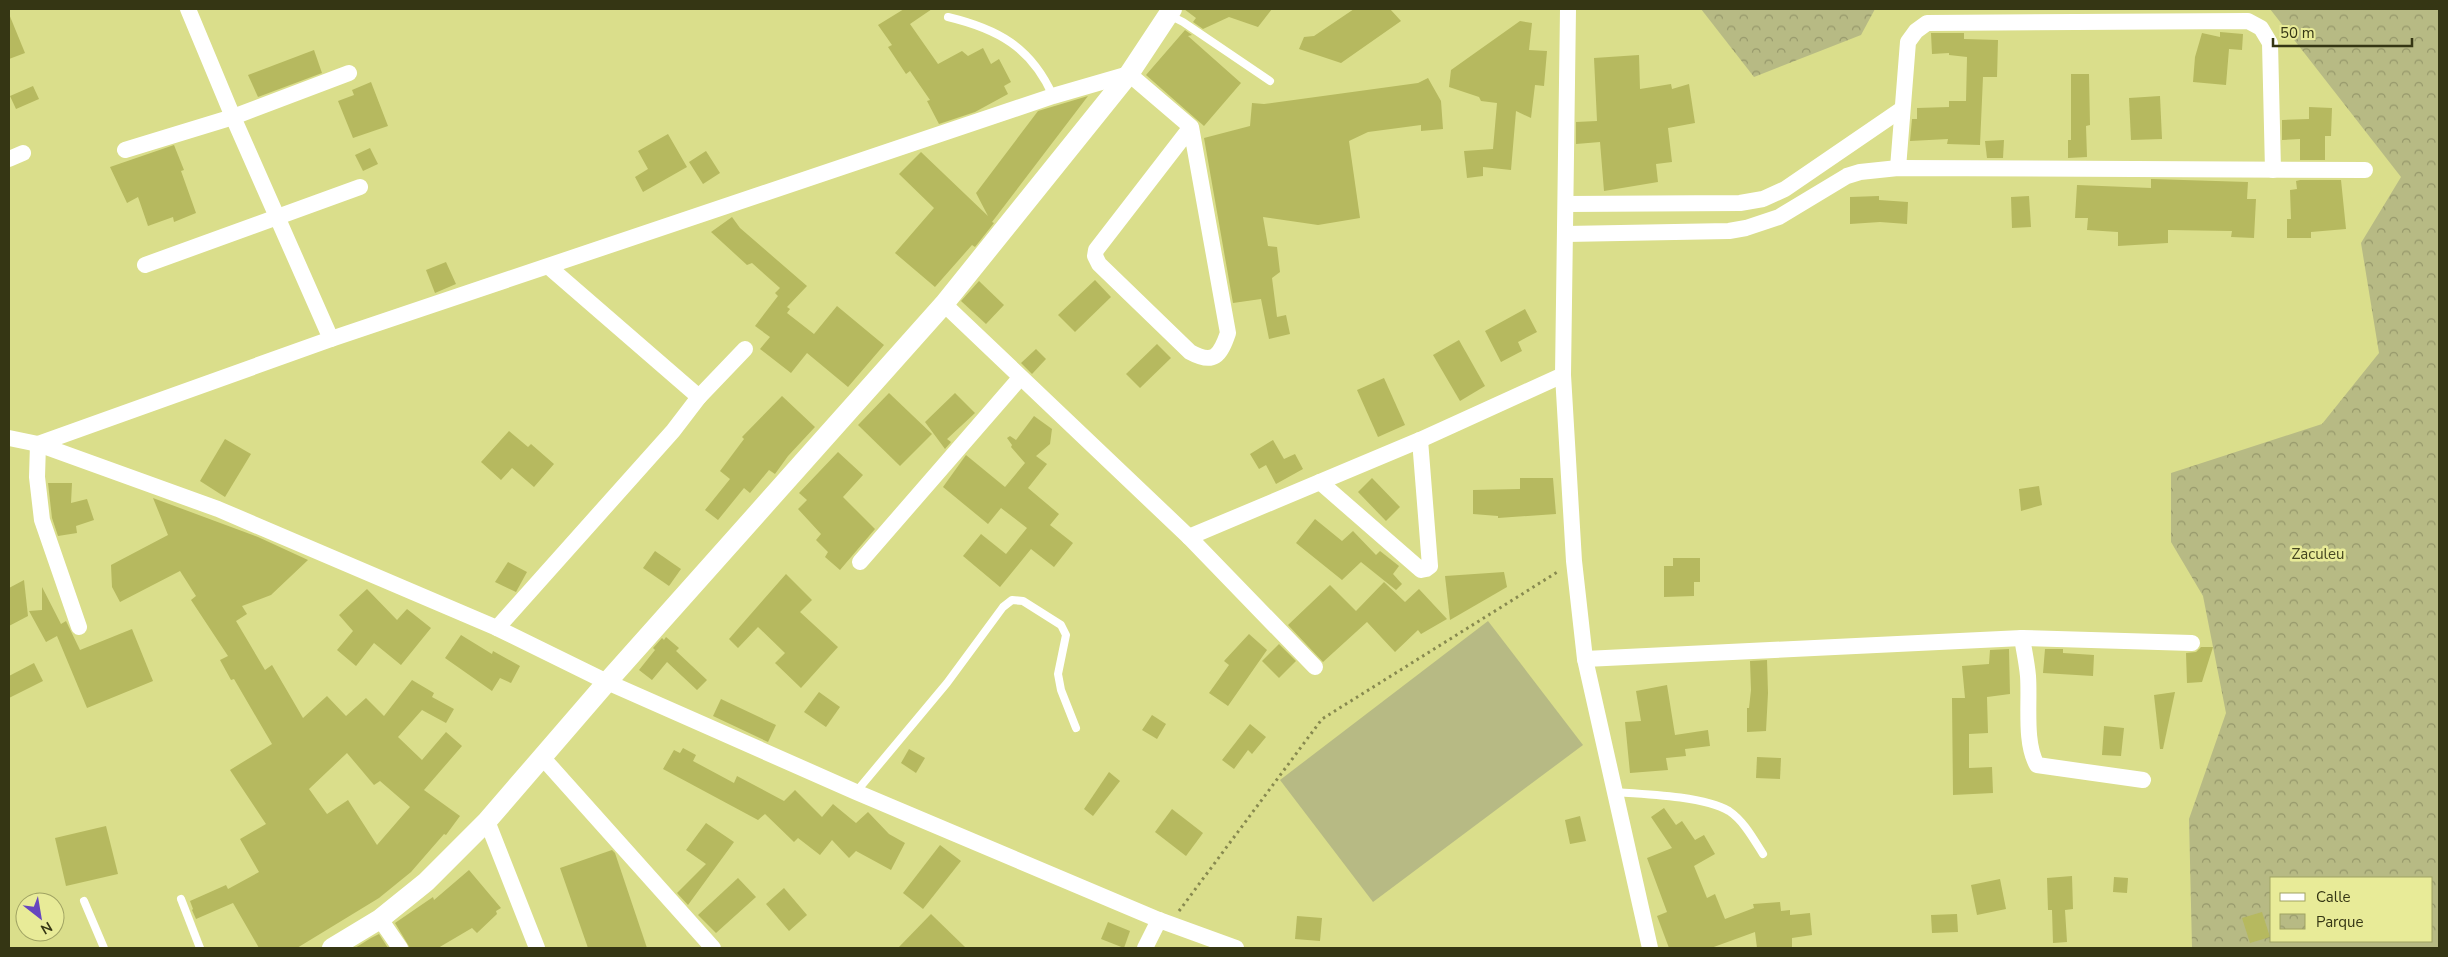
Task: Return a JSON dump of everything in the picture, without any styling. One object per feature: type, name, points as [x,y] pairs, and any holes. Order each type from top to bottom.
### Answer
[{"type":"street","points":[[188,9],[233,117],[331,339]]},
{"type":"street","points":[[1568,9],[1563,375],[1574,561],[1585,659],[1650,948]]},
{"type":"street","points":[[332,948],[380,919],[426,882],[487,821],[606,682],[944,304],[1129,74],[1167,11]]},
{"type":"street","points":[[1898,168],[1908,42],[1916,31],[1927,23],[2248,21],[2261,28],[2270,43],[2273,170]]},
{"type":"street","points":[[125,150],[233,117],[349,73]]},
{"type":"street","points":[[38,444],[331,339],[1053,96],[1129,74]]},
{"type":"street","points":[[1129,74],[1191,128],[1228,333],[1222,350],[1210,359],[1202,359],[1190,352],[1099,264],[1096,256],[1096,250],[1191,128]]},
{"type":"street","points":[[1566,204],[1740,203],[1763,199],[1785,189],[1902,109]]},
{"type":"street","points":[[1566,234],[1729,231],[1746,228],[1794,210],[1847,176],[1860,172],[1898,168],[2365,170]]},
{"type":"street","points":[[145,265],[360,188]]},
{"type":"street","points":[[549,267],[699,397]]},
{"type":"street","points":[[944,304],[1189,537],[1315,668]]},
{"type":"street","points":[[497,628],[673,431],[699,397],[745,349]]},
{"type":"street","points":[[1189,537],[1420,440],[1563,375]]},
{"type":"street","points":[[860,562],[1020,378]]},
{"type":"street","points":[[9,438],[38,444],[218,509],[497,628],[606,682],[856,792],[1164,922],[1236,948]]},
{"type":"street","points":[[1320,482],[1421,570],[1426,570],[1430,566],[1420,440]]},
{"type":"street","points":[[38,444],[37,477],[42,520],[79,627]]},
{"type":"street","points":[[1585,659],[2022,638],[2192,643]]},
{"type":"street","points":[[2022,638],[2028,675],[2029,720],[2033,758],[2037,765],[2144,780]]},
{"type":"street","points":[[542,757],[713,948]]},
{"type":"street","points":[[487,821],[537,948]]},
{"type":"street","points":[[380,919],[400,948]]},
{"type":"street","points":[[1145,948],[1164,922]]},
{"type":"lane","points":[[1167,11],[1270,81]]},
{"type":"lane","points":[[948,17],[982,25],[1024,51],[1043,75],[1053,96]]},
{"type":"lane","points":[[856,792],[947,683],[1003,606],[1012,600],[1024,601],[1061,625],[1066,635],[1058,674],[1061,690],[1076,728]]},
{"type":"lane","points":[[1614,792],[1702,802],[1729,811],[1744,825],[1763,854]]},
{"type":"lane","points":[[181,898],[200,948]]},
{"type":"lane","points":[[84,901],[104,948]]},
{"type":"path","points":[[1164,922],[1322,719],[1574,561]]},
{"type":"green space","points":[[1701,9],[1875,9],[1861,35],[1754,77]]},
{"type":"green space","name":"Zaculeu","points":[[2270,9],[2439,9],[2439,948],[2192,948],[2189,819],[2226,713],[2203,596],[2171,542],[2171,473],[2322,424],[2379,353],[2361,243],[2401,177]]},
{"type":"green space","points":[[1488,621],[1583,745],[1373,902],[1280,780]]},
{"type":"building","points":[[904,9],[932,9],[910,24],[938,64],[962,51],[968,56],[983,48],[991,64],[999,59],[1011,82],[1004,86],[1008,94],[975,112],[939,124],[927,101],[930,100],[910,71],[906,74],[888,47],[892,45],[878,25]]},
{"type":"building","points":[[1184,9],[1272,9],[1258,27],[1229,17],[1203,29],[1193,22],[1196,18]]},
{"type":"building","points":[[1354,9],[1390,9],[1401,21],[1341,63],[1299,49],[1304,37],[1314,36]]},
{"type":"building","points":[[9,14],[25,53],[9,59]]},
{"type":"building","points":[[1520,21],[1532,23],[1529,50],[1547,51],[1544,86],[1535,85],[1531,118],[1516,111],[1511,170],[1483,167],[1483,176],[1467,178],[1464,151],[1493,149],[1497,103],[1481,101],[1479,97],[1449,87],[1451,70]]},
{"type":"building","points":[[1185,30],[1192,35],[1188,36],[1241,83],[1204,126],[1146,75]]},
{"type":"building","points":[[2220,32],[2243,34],[2242,50],[2229,49],[2226,85],[2193,82],[2195,57],[2202,33],[2220,37]]},
{"type":"building","points":[[1931,33],[1964,33],[1964,39],[1998,40],[1997,77],[1983,77],[1980,145],[1947,144],[1948,139],[1910,141],[1912,119],[1917,119],[1917,108],[1949,107],[1949,101],[1966,101],[1967,57],[1949,55],[1949,53],[1932,54]]},
{"type":"building","points":[[314,50],[322,73],[258,97],[248,75]]},
{"type":"building","points":[[1639,55],[1640,89],[1671,84],[1672,89],[1689,84],[1695,123],[1668,128],[1672,162],[1656,164],[1658,182],[1604,191],[1600,142],[1576,144],[1576,122],[1597,121],[1594,58]]},
{"type":"building","points":[[2071,74],[2089,74],[2090,125],[2086,126],[2087,157],[2068,158],[2068,140],[2071,140]]},
{"type":"building","points":[[1428,78],[1441,101],[1443,129],[1421,131],[1421,125],[1368,132],[1349,141],[1360,218],[1318,225],[1263,217],[1268,246],[1277,247],[1280,272],[1272,278],[1277,317],[1286,315],[1290,334],[1269,339],[1261,299],[1233,303],[1204,138],[1250,126],[1252,103],[1264,104],[1418,83]]},
{"type":"building","points":[[371,82],[388,126],[353,138],[338,101],[354,95],[352,90]]},
{"type":"building","points":[[33,86],[39,99],[16,109],[10,96]]},
{"type":"building","points":[[1088,96],[975,247],[972,245],[935,287],[895,253],[934,208],[899,174],[921,152],[988,216],[976,193],[1038,111]]},
{"type":"building","points":[[2160,96],[2162,139],[2131,140],[2129,98]]},
{"type":"building","points":[[2309,107],[2332,108],[2331,136],[2325,136],[2325,160],[2300,160],[2300,139],[2282,140],[2282,120],[2309,119]]},
{"type":"building","points":[[668,134],[687,167],[643,192],[635,177],[648,169],[638,151]]},
{"type":"building","points":[[2004,140],[2003,158],[1987,158],[1985,141]]},
{"type":"building","points":[[174,145],[184,170],[181,171],[196,213],[174,222],[173,217],[148,226],[138,197],[127,203],[110,167]]},
{"type":"building","points":[[370,148],[378,164],[363,171],[355,155]]},
{"type":"building","points":[[706,151],[720,173],[703,184],[689,162]]},
{"type":"building","points":[[2151,179],[2248,182],[2247,199],[2256,199],[2254,238],[2231,237],[2232,231],[2168,230],[2168,243],[2118,246],[2118,232],[2087,230],[2088,218],[2075,218],[2077,185],[2151,188]]},
{"type":"building","points":[[2341,180],[2346,229],[2311,232],[2311,238],[2287,238],[2287,219],[2291,219],[2290,190],[2297,189],[2296,181]]},
{"type":"building","points":[[1879,196],[1879,200],[1908,202],[1907,224],[1880,222],[1850,224],[1850,197]]},
{"type":"building","points":[[2029,196],[2031,227],[2012,228],[2011,197]]},
{"type":"building","points":[[732,217],[740,228],[807,286],[787,307],[790,309],[787,313],[814,334],[837,306],[884,345],[848,387],[807,353],[791,373],[760,349],[770,337],[755,326],[778,296],[775,293],[780,288],[752,263],[747,265],[711,232]]},
{"type":"building","points":[[446,262],[456,284],[435,293],[426,270]]},
{"type":"building","points":[[1095,280],[1111,297],[1075,332],[1058,315]]},
{"type":"building","points":[[979,281],[1004,305],[986,324],[961,301]]},
{"type":"building","points":[[1525,309],[1537,332],[1518,342],[1522,351],[1501,362],[1485,331]]},
{"type":"building","points":[[1459,340],[1485,386],[1460,401],[1433,355]]},
{"type":"building","points":[[1157,344],[1171,358],[1140,388],[1126,374]]},
{"type":"building","points":[[1036,349],[1046,359],[1032,374],[1021,363]]},
{"type":"building","points":[[1384,378],[1405,425],[1378,437],[1357,390]]},
{"type":"building","points":[[889,393],[932,434],[900,466],[858,425]]},
{"type":"building","points":[[955,393],[975,413],[947,439],[951,442],[945,449],[925,422]]},
{"type":"building","points":[[782,396],[815,427],[788,456],[775,474],[769,470],[750,493],[744,488],[718,520],[705,510],[730,479],[720,471],[744,439],[742,437]]},
{"type":"building","points":[[1034,416],[1052,429],[1050,444],[1036,456],[1047,464],[1028,488],[1059,514],[1050,525],[1073,543],[1054,567],[1031,549],[1000,587],[963,556],[981,534],[1006,554],[1027,528],[1001,508],[988,524],[943,487],[966,455],[1005,487],[1025,463],[1011,447],[1012,445],[1007,438],[1010,436],[1016,440]]},
{"type":"building","points":[[509,431],[528,447],[531,444],[554,464],[534,487],[512,468],[501,480],[481,462]]},
{"type":"building","points":[[225,439],[251,454],[225,497],[200,481]]},
{"type":"building","points":[[1273,440],[1284,459],[1295,454],[1303,469],[1276,484],[1266,465],[1259,469],[1250,454]]},
{"type":"building","points":[[838,452],[863,475],[843,497],[875,529],[840,570],[825,557],[828,552],[816,540],[821,534],[798,509],[807,500],[799,493]]},
{"type":"building","points":[[1372,478],[1400,507],[1386,521],[1358,492]]},
{"type":"building","points":[[1520,478],[1553,478],[1556,514],[1498,518],[1498,516],[1473,514],[1473,490],[1520,489]]},
{"type":"building","points":[[48,483],[72,483],[71,503],[87,499],[94,520],[76,526],[77,533],[58,536],[52,518]]},
{"type":"building","points":[[2039,486],[2042,505],[2021,511],[2019,489]]},
{"type":"building","points":[[153,498],[258,537],[308,560],[271,595],[242,606],[247,614],[236,621],[265,670],[272,665],[303,718],[327,696],[346,716],[366,698],[384,716],[412,680],[434,693],[432,697],[454,709],[446,723],[422,710],[398,737],[422,760],[446,732],[462,746],[424,790],[460,816],[446,835],[444,834],[411,872],[379,898],[297,948],[259,948],[233,903],[196,919],[192,910],[190,901],[226,885],[228,889],[259,872],[240,839],[266,824],[230,770],[272,744],[234,679],[231,680],[220,660],[228,656],[191,600],[196,596],[180,571],[120,602],[112,587],[111,565],[168,535]],"holes":[[[347,753],[374,785],[380,781],[410,807],[377,845],[348,800],[327,814],[309,789]]]},
{"type":"building","points":[[1315,519],[1342,541],[1353,531],[1376,555],[1380,551],[1399,566],[1393,574],[1402,584],[1396,590],[1361,562],[1342,580],[1296,543]]},
{"type":"building","points":[[655,551],[681,569],[669,586],[643,568]]},
{"type":"building","points":[[1673,558],[1700,558],[1700,582],[1694,582],[1694,596],[1664,597],[1664,566],[1673,566]]},
{"type":"building","points":[[508,562],[527,572],[516,592],[495,582]]},
{"type":"building","points":[[1504,572],[1507,587],[1450,620],[1445,576]]},
{"type":"building","points":[[786,574],[812,600],[800,612],[838,647],[801,688],[775,663],[785,653],[758,627],[738,648],[729,639]]},
{"type":"building","points":[[24,580],[28,616],[9,626],[9,588]]},
{"type":"building","points":[[1384,582],[1405,602],[1419,589],[1447,619],[1421,634],[1418,630],[1395,652],[1367,622],[1323,662],[1288,625],[1330,585],[1356,611]]},
{"type":"building","points":[[42,587],[61,624],[66,621],[80,650],[132,629],[153,681],[87,708],[57,636],[46,642],[29,611],[42,610]]},
{"type":"building","points":[[367,589],[397,620],[407,609],[431,628],[401,665],[374,643],[356,666],[337,650],[353,631],[339,615]]},
{"type":"building","points":[[1249,634],[1267,650],[1228,706],[1209,693],[1229,665],[1224,661]]},
{"type":"building","points":[[461,635],[492,654],[493,651],[520,666],[511,683],[500,678],[492,691],[445,658]]},
{"type":"building","points":[[666,637],[679,648],[676,651],[707,680],[697,690],[667,662],[652,680],[639,670],[655,650],[653,648],[662,638],[664,640]]},
{"type":"building","points":[[1279,644],[1296,661],[1279,678],[1262,661]]},
{"type":"building","points":[[2201,647],[2213,647],[2202,682],[2187,683],[2186,653],[2196,652]]},
{"type":"building","points":[[2009,649],[2010,694],[1987,697],[1988,733],[1969,734],[1969,768],[1992,767],[1993,793],[1953,795],[1952,698],[1965,698],[1962,666],[1989,664],[1990,650]]},
{"type":"building","points":[[2045,649],[2063,649],[2063,653],[2094,655],[2093,676],[2043,673]]},
{"type":"building","points":[[1767,660],[1766,731],[1747,732],[1747,708],[1749,708],[1751,690],[1750,661]]},
{"type":"building","points":[[34,663],[43,681],[9,698],[9,676]]},
{"type":"building","points":[[1667,685],[1675,735],[1708,730],[1710,746],[1685,749],[1686,756],[1666,758],[1668,770],[1630,773],[1625,722],[1641,721],[1636,691]]},
{"type":"building","points":[[819,692],[840,707],[826,727],[804,712]]},
{"type":"building","points":[[2175,692],[2163,749],[2160,749],[2154,695]]},
{"type":"building","points":[[721,699],[776,725],[768,742],[713,716]]},
{"type":"building","points":[[1152,715],[1166,724],[1157,739],[1142,730]]},
{"type":"building","points":[[1250,724],[1266,737],[1252,754],[1248,750],[1234,769],[1222,760]]},
{"type":"building","points":[[2104,726],[2124,728],[2121,756],[2102,755]]},
{"type":"building","points":[[683,748],[696,755],[693,761],[734,783],[737,776],[784,801],[795,790],[822,817],[833,804],[856,823],[868,812],[889,834],[905,843],[891,870],[856,851],[849,858],[832,840],[820,855],[798,838],[794,842],[765,814],[758,820],[663,769],[674,750],[680,753]]},
{"type":"building","points":[[909,749],[925,758],[916,773],[901,763]]},
{"type":"building","points":[[1757,757],[1781,758],[1780,779],[1756,778]]},
{"type":"building","points":[[1109,772],[1120,781],[1093,816],[1084,809]]},
{"type":"building","points":[[1664,808],[1676,825],[1682,821],[1695,840],[1704,835],[1715,854],[1694,866],[1707,898],[1715,894],[1725,919],[1754,908],[1753,904],[1780,902],[1781,911],[1790,910],[1790,915],[1810,913],[1812,935],[1792,938],[1792,948],[1757,948],[1755,932],[1711,948],[1669,948],[1657,916],[1667,912],[1647,858],[1672,848],[1651,817]]},
{"type":"building","points":[[1172,809],[1203,833],[1186,856],[1155,832]]},
{"type":"building","points":[[1580,816],[1586,841],[1570,844],[1565,820]]},
{"type":"building","points":[[706,823],[734,842],[688,905],[677,893],[706,864],[686,850]]},
{"type":"building","points":[[106,826],[118,874],[66,886],[55,838]]},
{"type":"building","points":[[940,845],[961,861],[923,909],[903,893]]},
{"type":"building","points":[[612,850],[615,853],[647,948],[588,948],[560,868]]},
{"type":"building","points":[[469,870],[501,908],[496,911],[497,914],[477,933],[472,928],[438,948],[410,948],[395,923],[433,897],[434,900]]},
{"type":"building","points":[[2072,876],[2073,909],[2065,910],[2067,942],[2053,943],[2052,910],[2048,910],[2047,878]]},
{"type":"building","points":[[2114,877],[2128,878],[2127,893],[2113,892]]},
{"type":"building","points":[[738,878],[756,897],[716,933],[698,915]]},
{"type":"building","points":[[2000,879],[2006,909],[1977,915],[1971,885]]},
{"type":"building","points":[[784,888],[807,915],[789,931],[766,904]]},
{"type":"building","points":[[2262,912],[2270,937],[2250,943],[2242,918]]},
{"type":"building","points":[[931,914],[966,948],[898,948]]},
{"type":"building","points":[[1957,914],[1958,932],[1932,933],[1931,915]]},
{"type":"building","points":[[1297,916],[1322,918],[1320,941],[1295,939]]},
{"type":"building","points":[[1108,922],[1130,931],[1124,948],[1101,939]]},
{"type":"building","points":[[379,934],[388,948],[355,948],[371,938]]}]
